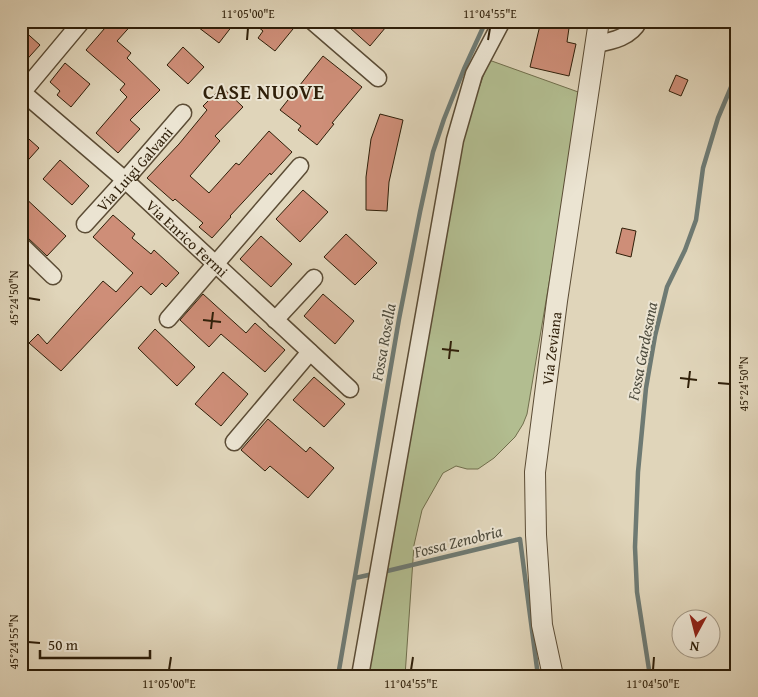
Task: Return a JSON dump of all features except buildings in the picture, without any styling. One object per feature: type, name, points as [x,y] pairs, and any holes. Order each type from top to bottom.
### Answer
[{"type":"street","points":[[22,93],[82,21]]},
{"type":"street","points":[[312,21],[378,78]]},
{"type":"street","points":[[360,676],[455,140],[474,74],[502,21]]},
{"type":"street","name":"Via Zeviana","points":[[553,676],[542,625],[536,535],[535,472],[557,301],[599,21]]},
{"type":"street","points":[[596,44],[619,39],[636,28],[639,21]]},
{"type":"street","name":"Via Enrico Fermi","points":[[22,93],[125,180],[350,389]]},
{"type":"street","name":"Via Luigi Galvani","points":[[85,224],[183,113]]},
{"type":"street","points":[[168,319],[300,166]]},
{"type":"street","points":[[21,245],[53,276]]},
{"type":"street","points":[[276,320],[314,278]]},
{"type":"street","points":[[234,442],[310,352]]},
{"type":"green space","points":[[489,60],[581,93],[527,414],[515,437],[494,458],[478,469],[456,466],[443,473],[422,510],[414,545],[405,676],[363,676],[462,135]]},
{"type":"waterway","name":"Fossa Rosella","points":[[338,676],[399,319],[433,152],[464,69],[486,21]]},
{"type":"waterway","name":"Fossa Gardesana","points":[[650,676],[637,592],[635,547],[638,472],[646,388],[655,336],[667,287],[685,250],[696,220],[703,168],[718,118],[737,73]]},
{"type":"waterway","name":"Fossa Zenobria","points":[[383,572],[520,539],[538,676]]},
{"type":"waterway","name":"Fossa Zenobria","points":[[355,578],[373,574]]},
{"type":"district","name":"CASE NUOVE","points":[[264,91]]}]
